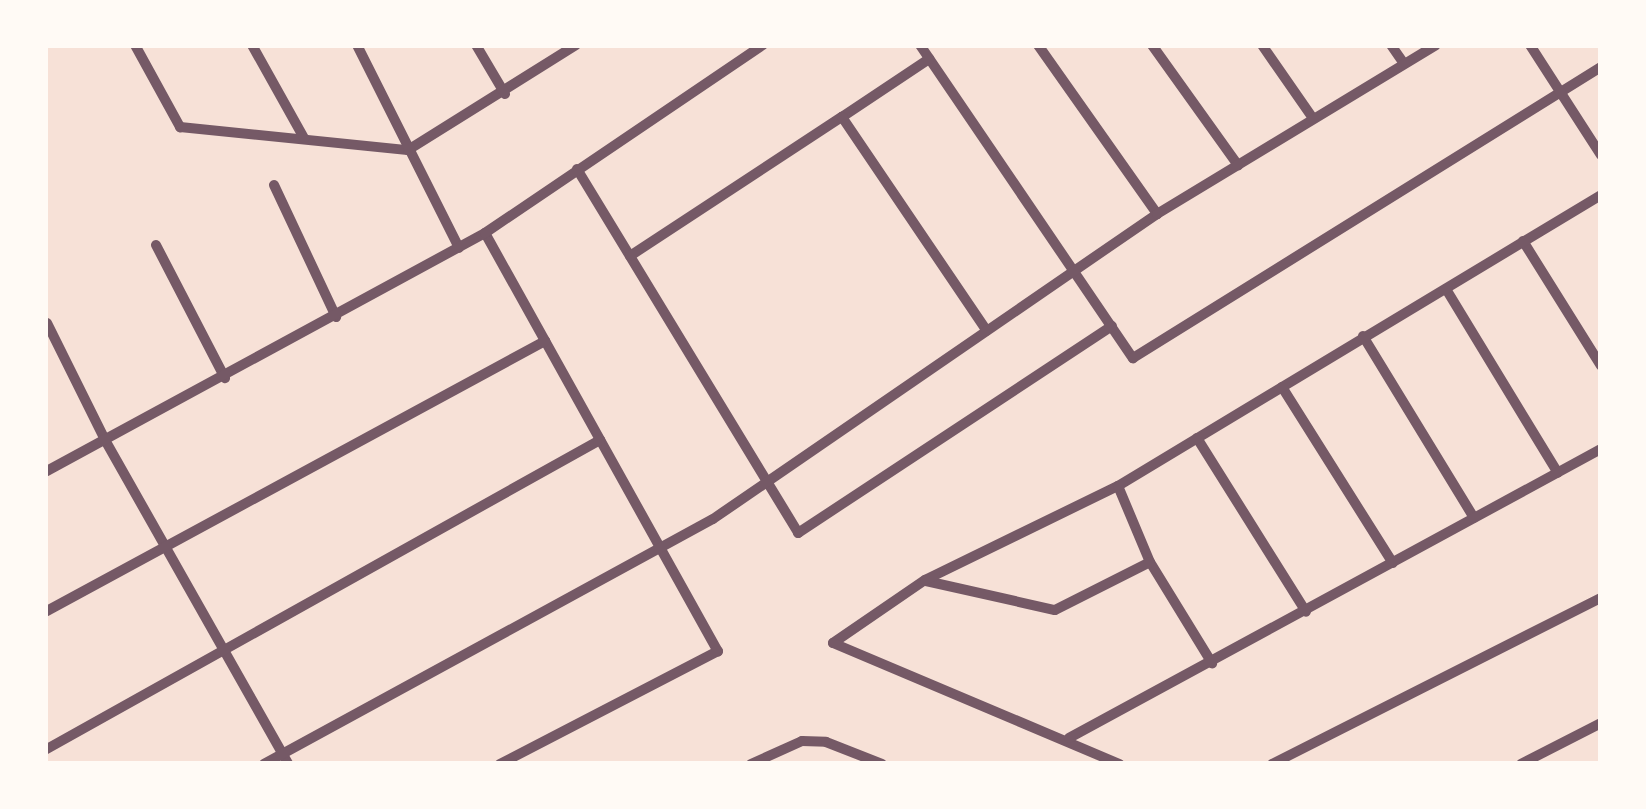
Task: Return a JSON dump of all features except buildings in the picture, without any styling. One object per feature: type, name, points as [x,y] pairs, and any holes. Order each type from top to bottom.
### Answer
[{"type":"street","points":[[135,45],[180,127],[408,150],[505,94],[576,45]]},
{"type":"street","points":[[252,45],[304,138]]},
{"type":"street","points":[[358,45],[459,248]]},
{"type":"street","points":[[476,45],[505,94]]},
{"type":"street","points":[[45,472],[225,378],[485,233],[763,45]]},
{"type":"street","points":[[920,45],[1133,358],[1601,68]]},
{"type":"street","points":[[1038,45],[1157,214]]},
{"type":"street","points":[[1152,45],[1238,165]]},
{"type":"street","points":[[1262,45],[1312,117]]},
{"type":"street","points":[[1391,45],[1402,61]]},
{"type":"street","points":[[264,764],[285,759],[658,551],[769,482],[1157,214],[1402,61],[1436,45]]},
{"type":"street","points":[[1530,45],[1601,155]]},
{"type":"street","points":[[630,256],[929,59]]},
{"type":"street","points":[[842,118],[987,331]]},
{"type":"street","points":[[578,168],[798,533],[1112,326]]},
{"type":"street","points":[[274,185],[336,316]]},
{"type":"street","points":[[1120,764],[1069,738],[833,643],[925,580],[1118,486],[1601,195]]},
{"type":"street","points":[[485,233],[658,551],[718,652],[500,764]]},
{"type":"street","points":[[1523,241],[1601,366]]},
{"type":"street","points":[[156,245],[225,378]]},
{"type":"street","points":[[1446,289],[1558,472]]},
{"type":"street","points":[[48,324],[105,440],[285,759]]},
{"type":"street","points":[[1362,336],[1474,518]]},
{"type":"street","points":[[45,612],[545,341]]},
{"type":"street","points":[[1282,387],[1392,563]]},
{"type":"street","points":[[1197,438],[1306,612]]},
{"type":"street","points":[[45,750],[600,440]]},
{"type":"street","points":[[1069,738],[1601,449]]},
{"type":"street","points":[[1118,486],[1150,562],[1212,663]]},
{"type":"street","points":[[925,580],[1055,610],[1150,562]]},
{"type":"street","points":[[1272,764],[1601,598]]},
{"type":"street","points":[[1522,764],[1601,723]]},
{"type":"street","points":[[752,764],[802,742],[826,742],[882,764]]}]
